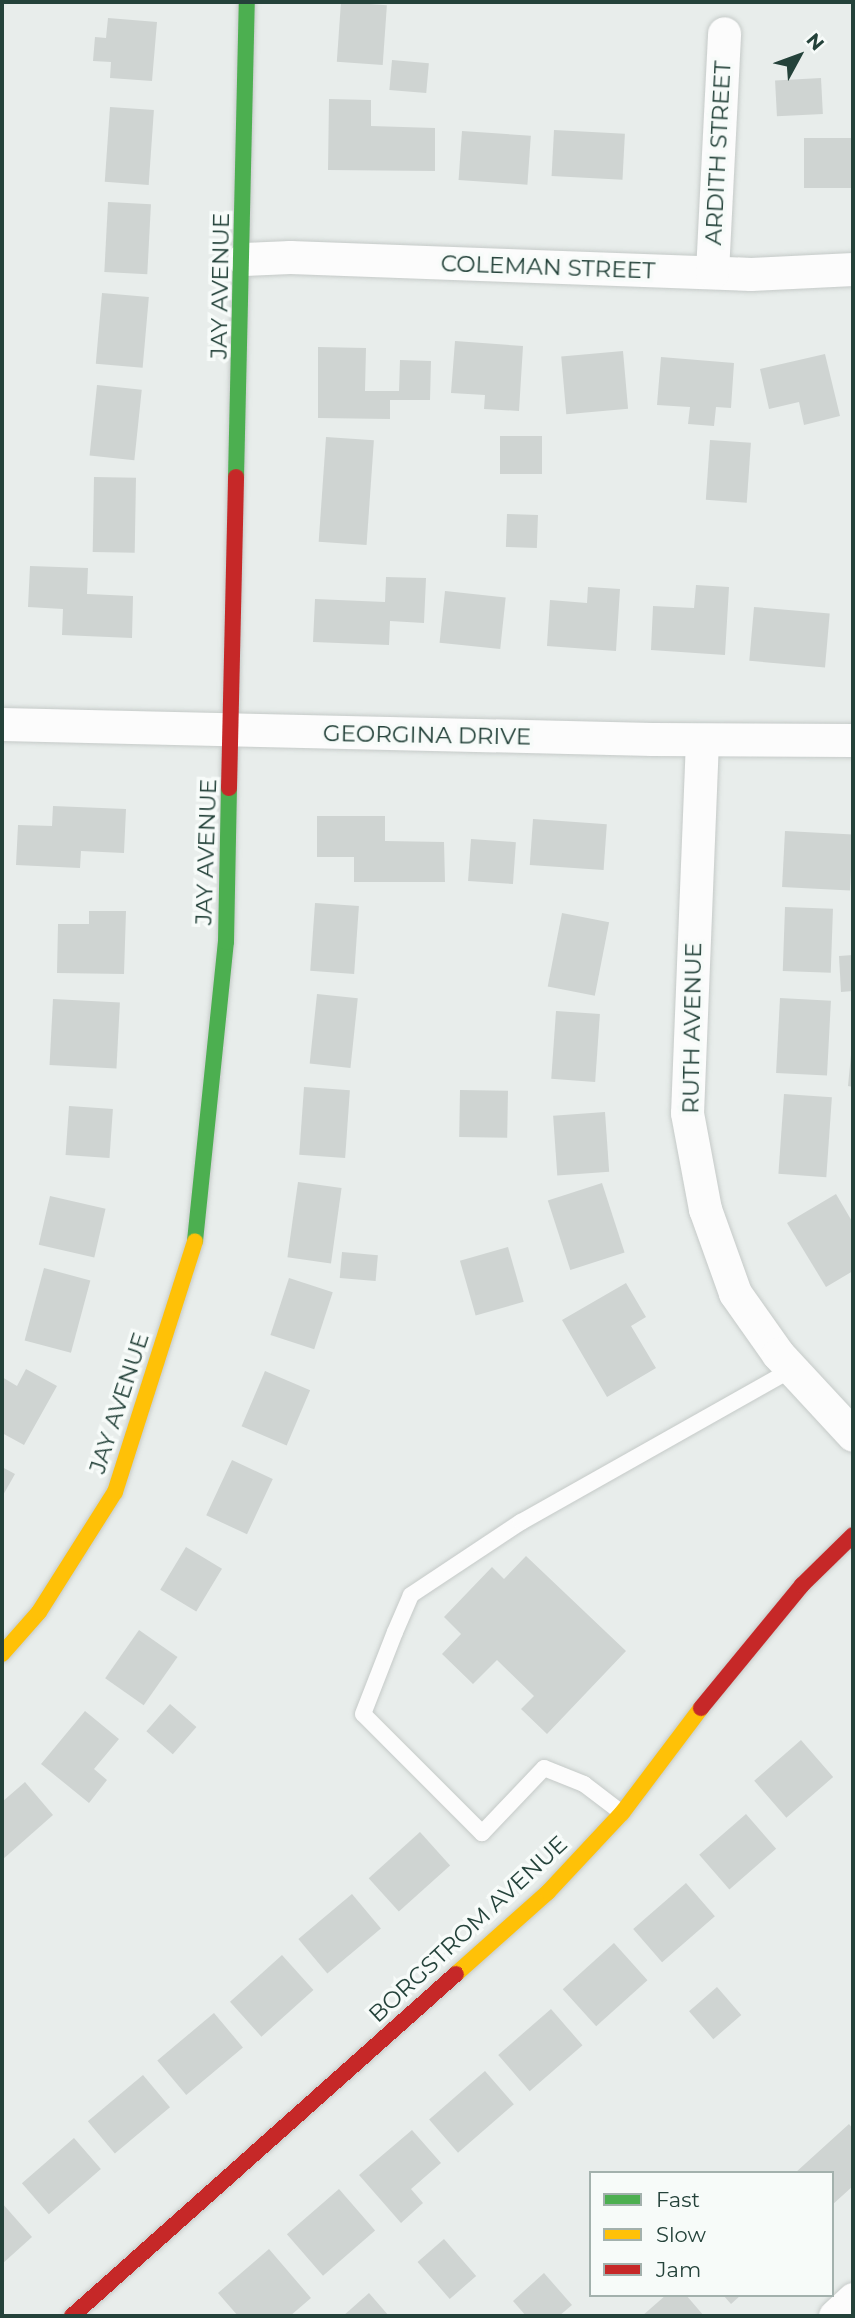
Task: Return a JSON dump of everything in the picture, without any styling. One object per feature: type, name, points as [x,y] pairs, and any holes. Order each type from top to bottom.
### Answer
[{"type":"street","name":"JAY AVENUE","points":[[2,1654],[39,1612],[115,1492],[195,1242],[226,942],[244,259],[247,2]]},
{"type":"street","name":"ARDITH STREET","points":[[712,272],[724,33]]},
{"type":"street","name":"COLEMAN STREET","points":[[244,259],[290,257],[712,272],[853,269]]},
{"type":"street","name":"GEORGINA DRIVE","points":[[2,724],[702,740],[853,740]]},
{"type":"street","name":"RUTH AVENUE","points":[[702,740],[687,1113],[705,1209],[736,1293],[792,1369],[853,1435]]},
{"type":"street","name":"BORGSTROM AVENUE","points":[[72,2316],[548,1892],[622,1813],[733,1665],[802,1585],[853,1535]]},
{"type":"street","points":[[835,2316],[853,2299]]},
{"type":"lane","points":[[622,1813],[584,1784],[544,1768],[482,1833],[363,1714],[394,1632],[411,1595],[433,1580],[521,1522],[792,1369]]},
{"type":"building","points":[[341,2],[387,5],[383,65],[337,62]]},
{"type":"building","points":[[108,18],[157,22],[152,81],[110,78],[111,62],[93,61],[95,37],[106,38]]},
{"type":"building","points":[[392,60],[429,63],[426,93],[389,90]]},
{"type":"building","points":[[821,78],[823,114],[777,116],[775,80]]},
{"type":"building","points":[[329,99],[371,100],[371,126],[435,128],[435,171],[328,170]]},
{"type":"building","points":[[110,107],[154,110],[149,185],[105,182]]},
{"type":"building","points":[[554,130],[625,134],[622,180],[552,176]]},
{"type":"building","points":[[462,131],[531,136],[527,185],[459,180]]},
{"type":"building","points":[[804,138],[853,138],[853,188],[804,188]]},
{"type":"building","points":[[108,202],[151,204],[147,274],[104,272]]},
{"type":"building","points":[[102,293],[149,297],[143,368],[96,364]]},
{"type":"building","points":[[455,341],[523,346],[519,411],[484,409],[485,395],[451,393]]},
{"type":"building","points":[[318,347],[366,348],[365,391],[399,391],[400,360],[431,361],[430,400],[390,400],[390,419],[318,418]]},
{"type":"building","points":[[623,351],[628,409],[566,414],[561,356]]},
{"type":"building","points":[[825,354],[840,416],[804,425],[799,402],[769,409],[760,369]]},
{"type":"building","points":[[661,357],[734,363],[731,408],[716,407],[714,426],[688,424],[690,407],[657,405]]},
{"type":"building","points":[[97,385],[142,390],[134,460],[90,456]]},
{"type":"building","points":[[500,436],[542,436],[542,474],[500,474]]},
{"type":"building","points":[[326,437],[374,440],[367,545],[319,542]]},
{"type":"building","points":[[710,440],[751,443],[747,503],[706,500]]},
{"type":"building","points":[[94,477],[136,478],[135,553],[93,552]]},
{"type":"building","points":[[507,514],[538,515],[537,548],[506,547]]},
{"type":"building","points":[[30,566],[88,568],[87,594],[133,596],[132,638],[62,635],[63,609],[28,607]]},
{"type":"building","points":[[386,577],[426,578],[424,623],[390,621],[389,645],[313,642],[315,599],[385,602]]},
{"type":"building","points":[[696,585],[729,587],[725,655],[651,650],[653,606],[694,608]]},
{"type":"building","points":[[588,587],[620,589],[616,651],[547,646],[550,600],[587,603]]},
{"type":"building","points":[[445,591],[506,597],[500,649],[440,643]]},
{"type":"building","points":[[754,607],[830,614],[825,667],[749,661]]},
{"type":"building","points":[[53,806],[126,809],[124,853],[81,851],[80,868],[16,865],[18,825],[52,826]]},
{"type":"building","points":[[317,816],[385,816],[385,841],[444,842],[445,882],[354,882],[354,857],[317,857]]},
{"type":"building","points":[[533,819],[607,824],[604,870],[530,865]]},
{"type":"building","points":[[785,831],[853,835],[850,890],[782,887]]},
{"type":"building","points":[[471,839],[516,842],[513,884],[468,881]]},
{"type":"building","points":[[315,903],[359,906],[354,974],[310,971]]},
{"type":"building","points":[[785,907],[833,909],[831,973],[783,971]]},
{"type":"building","points":[[89,911],[126,911],[124,974],[57,973],[58,924],[89,924]]},
{"type":"building","points":[[562,913],[609,922],[595,996],[548,987]]},
{"type":"building","points":[[853,955],[853,991],[841,992],[839,956]]},
{"type":"building","points":[[317,994],[358,998],[350,1068],[310,1064]]},
{"type":"building","points":[[780,998],[831,1001],[827,1076],[776,1073]]},
{"type":"building","points":[[53,999],[120,1003],[116,1068],[50,1065]]},
{"type":"building","points":[[556,1011],[600,1014],[595,1082],[551,1079]]},
{"type":"building","points":[[853,1055],[853,1087],[848,1086]]},
{"type":"building","points":[[304,1087],[350,1090],[345,1158],[299,1155]]},
{"type":"building","points":[[460,1090],[508,1091],[507,1138],[459,1137]]},
{"type":"building","points":[[784,1094],[832,1097],[826,1177],[778,1174]]},
{"type":"building","points":[[69,1106],[113,1109],[109,1158],[66,1155]]},
{"type":"building","points":[[605,1112],[609,1172],[557,1175],[553,1116]]},
{"type":"building","points":[[298,1182],[342,1188],[331,1263],[287,1257]]},
{"type":"building","points":[[602,1183],[625,1252],[570,1270],[548,1201]]},
{"type":"building","points":[[836,1194],[853,1223],[853,1271],[826,1287],[787,1223]]},
{"type":"building","points":[[50,1196],[106,1209],[94,1258],[39,1245]]},
{"type":"building","points":[[508,1247],[524,1302],[476,1316],[460,1261]]},
{"type":"building","points":[[342,1252],[378,1255],[376,1281],[340,1278]]},
{"type":"building","points":[[44,1268],[90,1280],[71,1353],[25,1340]]},
{"type":"building","points":[[289,1278],[333,1292],[314,1349],[270,1335]]},
{"type":"building","points":[[626,1283],[646,1317],[631,1326],[656,1368],[607,1397],[562,1320]]},
{"type":"building","points":[[26,1369],[57,1386],[24,1445],[2,1433],[2,1377],[17,1386]]},
{"type":"building","points":[[265,1371],[310,1390],[287,1445],[242,1426]]},
{"type":"building","points":[[232,1460],[273,1479],[247,1534],[206,1515]]},
{"type":"building","points":[[2,1467],[15,1474],[2,1497]]},
{"type":"building","points":[[186,1547],[222,1569],[196,1611],[160,1590]]},
{"type":"building","points":[[526,1556],[626,1651],[547,1734],[521,1709],[534,1696],[497,1660],[473,1684],[442,1654],[461,1634],[444,1617],[492,1567],[504,1579]]},
{"type":"building","points":[[139,1630],[178,1657],[144,1705],[105,1678]]},
{"type":"building","points":[[170,1704],[196,1727],[173,1754],[146,1731]]},
{"type":"building","points":[[85,1711],[119,1739],[94,1769],[107,1780],[89,1803],[41,1764]]},
{"type":"building","points":[[801,1740],[833,1777],[786,1818],[754,1781]]},
{"type":"building","points":[[25,1782],[53,1815],[2,1860],[2,1802]]},
{"type":"building","points":[[746,1814],[776,1849],[729,1889],[699,1855]]},
{"type":"building","points":[[420,1832],[450,1865],[399,1912],[369,1878]]},
{"type":"building","points":[[686,1883],[715,1916],[662,1962],[633,1929]]},
{"type":"building","points":[[352,1894],[381,1928],[327,1973],[298,1939]]},
{"type":"building","points":[[614,1943],[647,1980],[596,2026],[563,1989]]},
{"type":"building","points":[[282,1955],[313,1990],[261,2037],[230,2002]]},
{"type":"building","points":[[717,1987],[741,2015],[713,2039],[689,2011]]},
{"type":"building","points":[[551,2009],[582,2045],[530,2091],[498,2055]]},
{"type":"building","points":[[214,2013],[243,2047],[186,2095],[157,2061]]},
{"type":"building","points":[[485,2071],[514,2104],[458,2153],[429,2120]]},
{"type":"building","points":[[143,2075],[170,2107],[115,2153],[88,2121]]},
{"type":"building","points":[[849,2124],[853,2129],[853,2186],[834,2203],[834,2171],[797,2171]]},
{"type":"building","points":[[412,2130],[441,2163],[411,2189],[423,2203],[401,2223],[359,2175]]},
{"type":"building","points":[[74,2138],[101,2169],[49,2214],[22,2183]]},
{"type":"building","points":[[339,2189],[375,2231],[323,2276],[287,2234]]},
{"type":"building","points":[[2,2203],[32,2237],[2,2264]]},
{"type":"building","points":[[444,2239],[476,2276],[450,2299],[418,2262]]},
{"type":"building","points":[[269,2249],[311,2298],[290,2316],[238,2316],[218,2293]]},
{"type":"building","points":[[544,2273],[572,2305],[559,2316],[526,2316],[513,2301]]},
{"type":"building","points":[[369,2293],[389,2316],[343,2316]]},
{"type":"building","points":[[664,2297],[688,2297],[704,2316],[642,2316]]},
{"type":"building","points":[[725,2297],[739,2297],[731,2304]]},
{"type":"traffic: fast","points":[[236,477],[247,2]]},
{"type":"traffic: fast","points":[[195,1241],[226,942],[229,788]]},
{"type":"traffic: slow","points":[[2,1654],[39,1612],[115,1492],[195,1241]]},
{"type":"traffic: slow","points":[[456,1974],[548,1892],[622,1813],[701,1708]]},
{"type":"traffic: jam","points":[[229,788],[236,477]]},
{"type":"traffic: jam","points":[[701,1708],[802,1585],[853,1535]]},
{"type":"traffic: jam","points":[[72,2316],[456,1974]]}]
